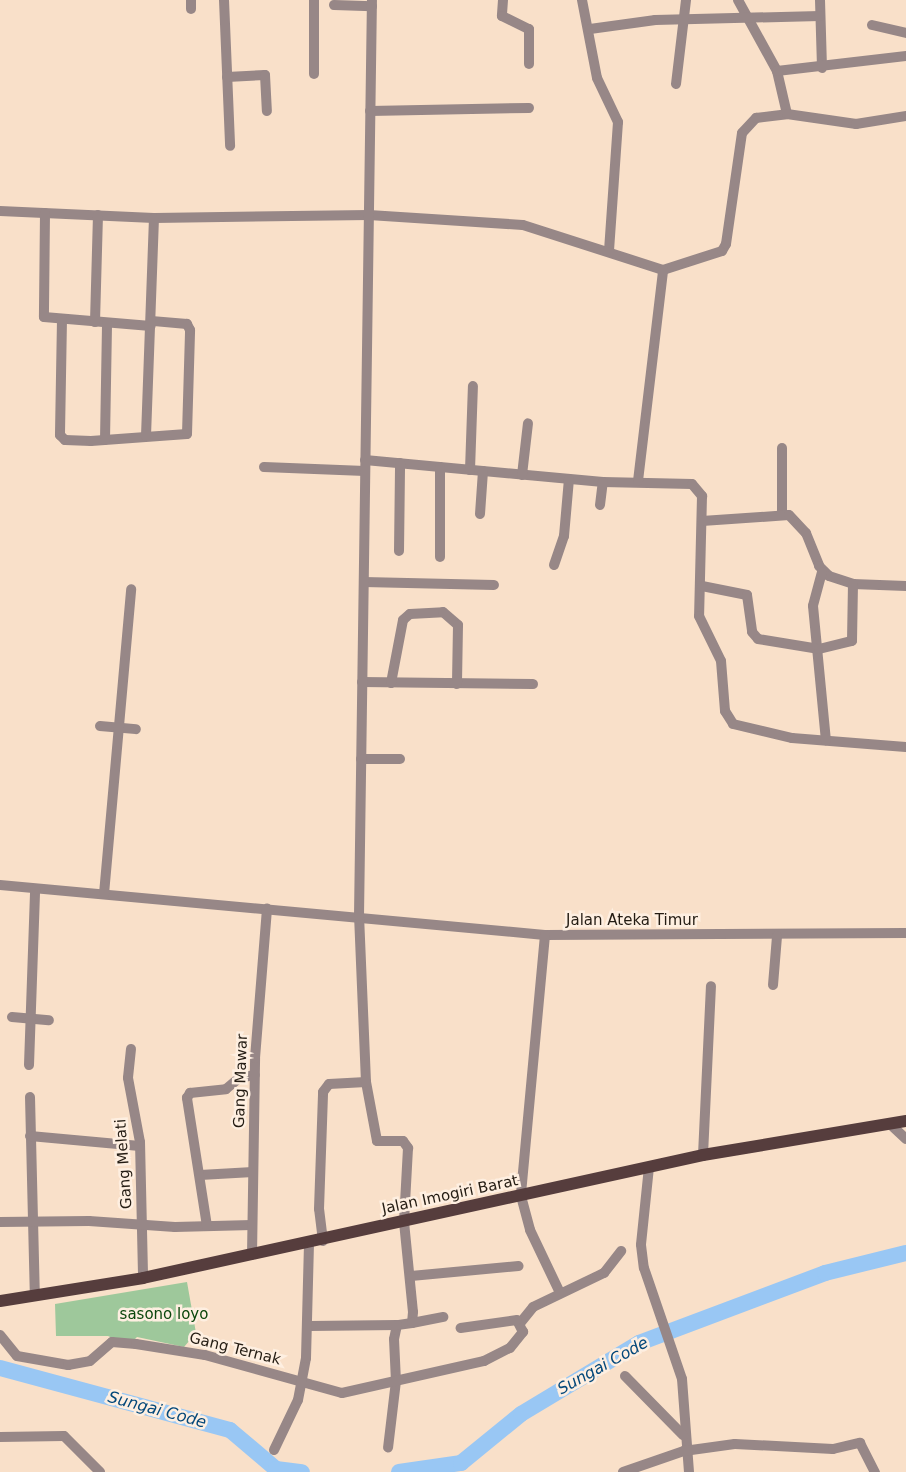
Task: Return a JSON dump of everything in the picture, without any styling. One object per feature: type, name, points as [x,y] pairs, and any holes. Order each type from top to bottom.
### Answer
[{"type":"main road","name":"Jalan Imogiri Barat","points":[[0,1301],[143,1278],[309,1244],[703,1155],[906,1121]]},
{"type":"street","points":[[224,0],[230,146]]},
{"type":"street","points":[[314,0],[314,74]]},
{"type":"street","points":[[503,0],[502,16],[529,29],[529,64]]},
{"type":"street","points":[[582,0],[590,29],[597,78],[618,122],[609,251]]},
{"type":"street","points":[[676,84],[686,0]]},
{"type":"street","points":[[738,0],[777,71],[786,114]]},
{"type":"street","points":[[820,0],[822,68]]},
{"type":"street","points":[[334,5],[372,3],[359,916],[366,1082],[377,1141],[403,1141],[408,1148],[404,1222],[411,1276],[412,1323]]},
{"type":"street","points":[[590,29],[655,20],[685,21],[820,16]]},
{"type":"street","points":[[872,25],[906,33]]},
{"type":"street","points":[[777,71],[822,68],[906,56]]},
{"type":"street","points":[[227,77],[265,75],[267,110]]},
{"type":"street","points":[[370,111],[528,108]]},
{"type":"street","points":[[0,211],[154,218],[369,215],[523,225],[609,251],[663,270],[722,251],[742,133],[756,118],[786,114],[856,124],[906,116]]},
{"type":"street","points":[[45,213],[42,312],[44,317],[107,323],[187,324],[190,330],[186,435],[105,440],[65,440],[60,435],[62,319]]},
{"type":"street","points":[[95,322],[98,215]]},
{"type":"street","points":[[146,436],[154,218]]},
{"type":"street","points":[[638,482],[663,270]]},
{"type":"street","points":[[105,440],[107,323]]},
{"type":"street","points":[[470,470],[474,386]]},
{"type":"street","points":[[522,475],[528,423]]},
{"type":"street","points":[[782,448],[782,515]]},
{"type":"street","points":[[399,551],[400,463]]},
{"type":"street","points":[[264,467],[400,463],[603,482],[638,482],[698,488],[702,521],[700,622],[721,661],[725,711],[733,724],[826,740],[906,747]]},
{"type":"street","points":[[440,467],[440,557]]},
{"type":"street","points":[[480,514],[483,471]]},
{"type":"street","points":[[554,565],[564,530],[569,479]]},
{"type":"street","points":[[600,505],[603,482]]},
{"type":"street","points":[[702,521],[782,515],[796,520],[806,533],[822,572],[813,601],[819,649],[826,740]]},
{"type":"street","points":[[822,572],[853,584],[906,586]]},
{"type":"street","points":[[364,582],[494,585]]},
{"type":"street","points":[[702,586],[747,595],[752,632],[758,639],[819,649],[852,641],[853,584]]},
{"type":"street","points":[[104,894],[131,589]]},
{"type":"street","points":[[391,683],[403,620],[410,614],[443,612],[458,625],[457,684]]},
{"type":"street","points":[[362,682],[533,684]]},
{"type":"street","points":[[100,726],[136,729]]},
{"type":"street","points":[[362,759],[400,759]]},
{"type":"street","name":"Jalan Ateka Timur","points":[[0,885],[359,916],[545,935],[777,936],[906,934]]},
{"type":"street","points":[[29,1065],[35,889]]},
{"type":"street","name":"Gang Mawar","points":[[252,1255],[255,1074],[267,908]]},
{"type":"street","points":[[545,935],[521,1196],[530,1230],[560,1293]]},
{"type":"street","points":[[773,986],[777,936]]},
{"type":"street","points":[[703,1155],[710,986]]},
{"type":"street","points":[[12,1017],[50,1020]]},
{"type":"street","name":"Gang Melati","points":[[131,1048],[128,1084],[140,1146],[144,1226],[143,1278]]},
{"type":"street","points":[[207,1226],[189,1094],[222,1091],[239,1078],[255,1074]]},
{"type":"street","points":[[323,1241],[319,1209],[323,1092],[328,1084],[366,1082]]},
{"type":"street","points":[[30,1097],[30,1136],[35,1220],[35,1295]]},
{"type":"street","points":[[890,1124],[906,1140]]},
{"type":"street","points":[[30,1136],[140,1146]]},
{"type":"street","points":[[649,1167],[640,1245],[654,1300],[670,1340],[682,1379],[684,1451],[689,1472]]},
{"type":"street","points":[[200,1175],[253,1172]]},
{"type":"street","points":[[0,1222],[35,1220],[144,1226],[252,1225]]},
{"type":"street","points":[[274,1450],[290,1422],[301,1382],[310,1326],[309,1244]]},
{"type":"street","points":[[461,1328],[520,1322],[533,1307],[604,1273],[621,1251]]},
{"type":"street","points":[[411,1276],[519,1266]]},
{"type":"street","points":[[310,1326],[397,1325],[443,1316]]},
{"type":"street","name":"Gang Ternak","points":[[0,1336],[17,1356],[68,1365],[90,1361],[106,1346],[120,1342],[206,1355],[342,1393],[502,1355],[520,1336],[520,1322]]},
{"type":"street","points":[[388,1448],[396,1381],[397,1325]]},
{"type":"street","points":[[625,1376],[683,1435]]},
{"type":"street","points":[[0,1438],[64,1436],[100,1472]]},
{"type":"street","points":[[623,1472],[684,1451],[761,1444],[833,1449],[860,1443],[875,1472]]},
{"type":"green space","name":"sasono loyo","points":[[187,1282],[196,1333],[184,1347],[137,1337],[129,1345],[108,1336],[56,1336],[55,1304]]},
{"type":"waterway","name":"Sungai Code","points":[[399,1472],[461,1463],[521,1414],[639,1343],[825,1273],[906,1253]]},
{"type":"waterway","name":"Sungai Code","points":[[0,1368],[230,1430],[276,1469],[302,1472]]}]
